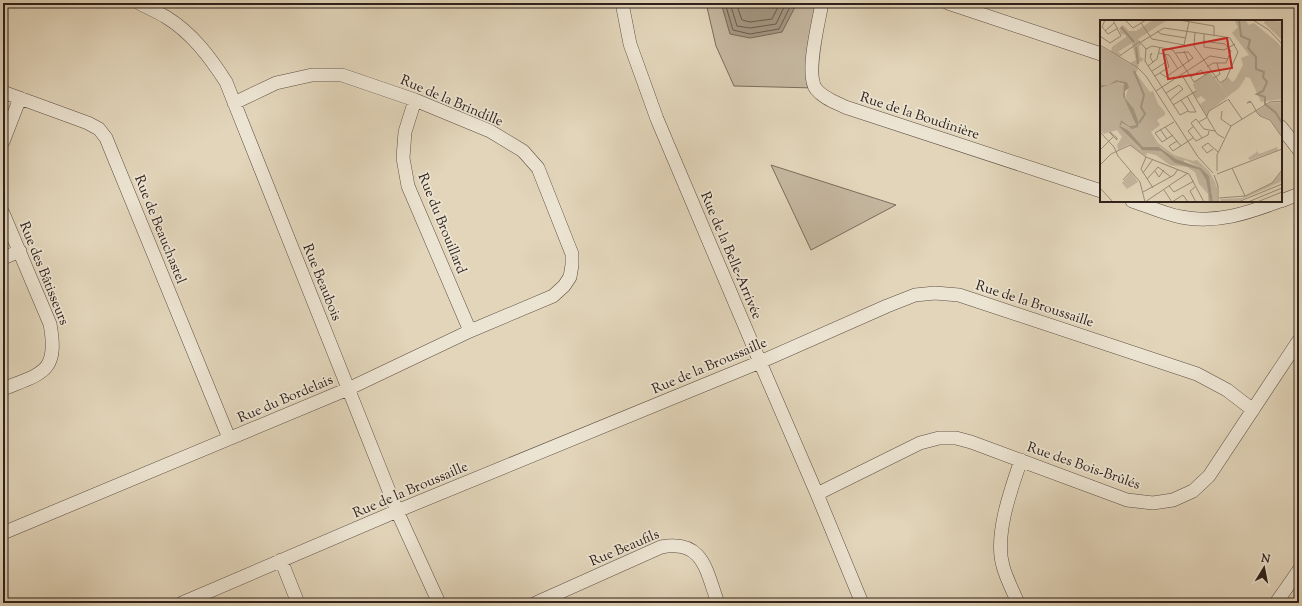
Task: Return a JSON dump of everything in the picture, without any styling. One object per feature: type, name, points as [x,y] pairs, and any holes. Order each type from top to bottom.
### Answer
[{"type":"street","name":"Rue Beaubois","points":[[139,3],[166,17],[192,37],[226,82],[397,511],[438,603]]},
{"type":"street","name":"Rue de la Belle-Arrivée","points":[[622,3],[630,44],[657,119],[817,494],[861,603]]},
{"type":"street","name":"Rue de la Boudinière","points":[[822,3],[813,50],[812,74],[815,88],[827,98],[845,107],[1100,191]]},
{"type":"street","points":[[948,3],[1100,54]]},
{"type":"street","name":"Rue de la Brindille","points":[[234,102],[276,84],[312,75],[342,75],[415,100],[490,131],[523,151],[538,168],[572,254],[570,277]]},
{"type":"street","name":"Rue de Beauchastel","points":[[3,92],[88,123],[99,129],[106,138],[229,438]]},
{"type":"street","points":[[3,142],[20,98]]},
{"type":"street","name":"Rue du Brouillard","points":[[415,100],[405,132],[403,158],[408,186],[470,331]]},
{"type":"street","points":[[1282,128],[1299,150]]},
{"type":"street","points":[[1282,201],[1299,194]]},
{"type":"street","points":[[1135,202],[1181,217],[1202,220],[1221,219],[1250,212],[1278,202]]},
{"type":"street","name":"Rue des Bâtisseurs","points":[[3,213],[50,324],[53,339],[49,364],[41,373],[3,390]]},
{"type":"street","points":[[3,258],[20,251]]},
{"type":"street","name":"Rue du Bordelais","points":[[3,533],[348,389],[470,331],[553,296],[564,286],[570,277]]},
{"type":"street","name":"Rue de la Broussaille","points":[[182,603],[397,511],[760,362],[915,295],[935,293],[959,295],[1197,374],[1227,390],[1253,410]]},
{"type":"street","name":"Rue des Bois-Brûlés","points":[[817,494],[920,443],[939,438],[956,438],[1021,460],[1127,500],[1153,504],[1173,500],[1193,491],[1209,476],[1299,340]]},
{"type":"street","points":[[1018,603],[1003,566],[1000,549],[1010,491],[1021,460]]},
{"type":"street","name":"Rue Beaufils","points":[[536,603],[661,547],[672,545],[684,546],[694,551],[702,560],[718,603]]},
{"type":"street","points":[[281,560],[298,603]]},
{"type":"street","points":[[1276,603],[1299,570]]},
{"type":"shaded area","points":[[706,3],[822,3],[815,88],[734,86],[716,46]]},
{"type":"shaded area","points":[[771,165],[896,205],[811,250]]},
{"type":"water","points":[[721,3],[796,3],[782,32],[750,38],[730,34]]}]
